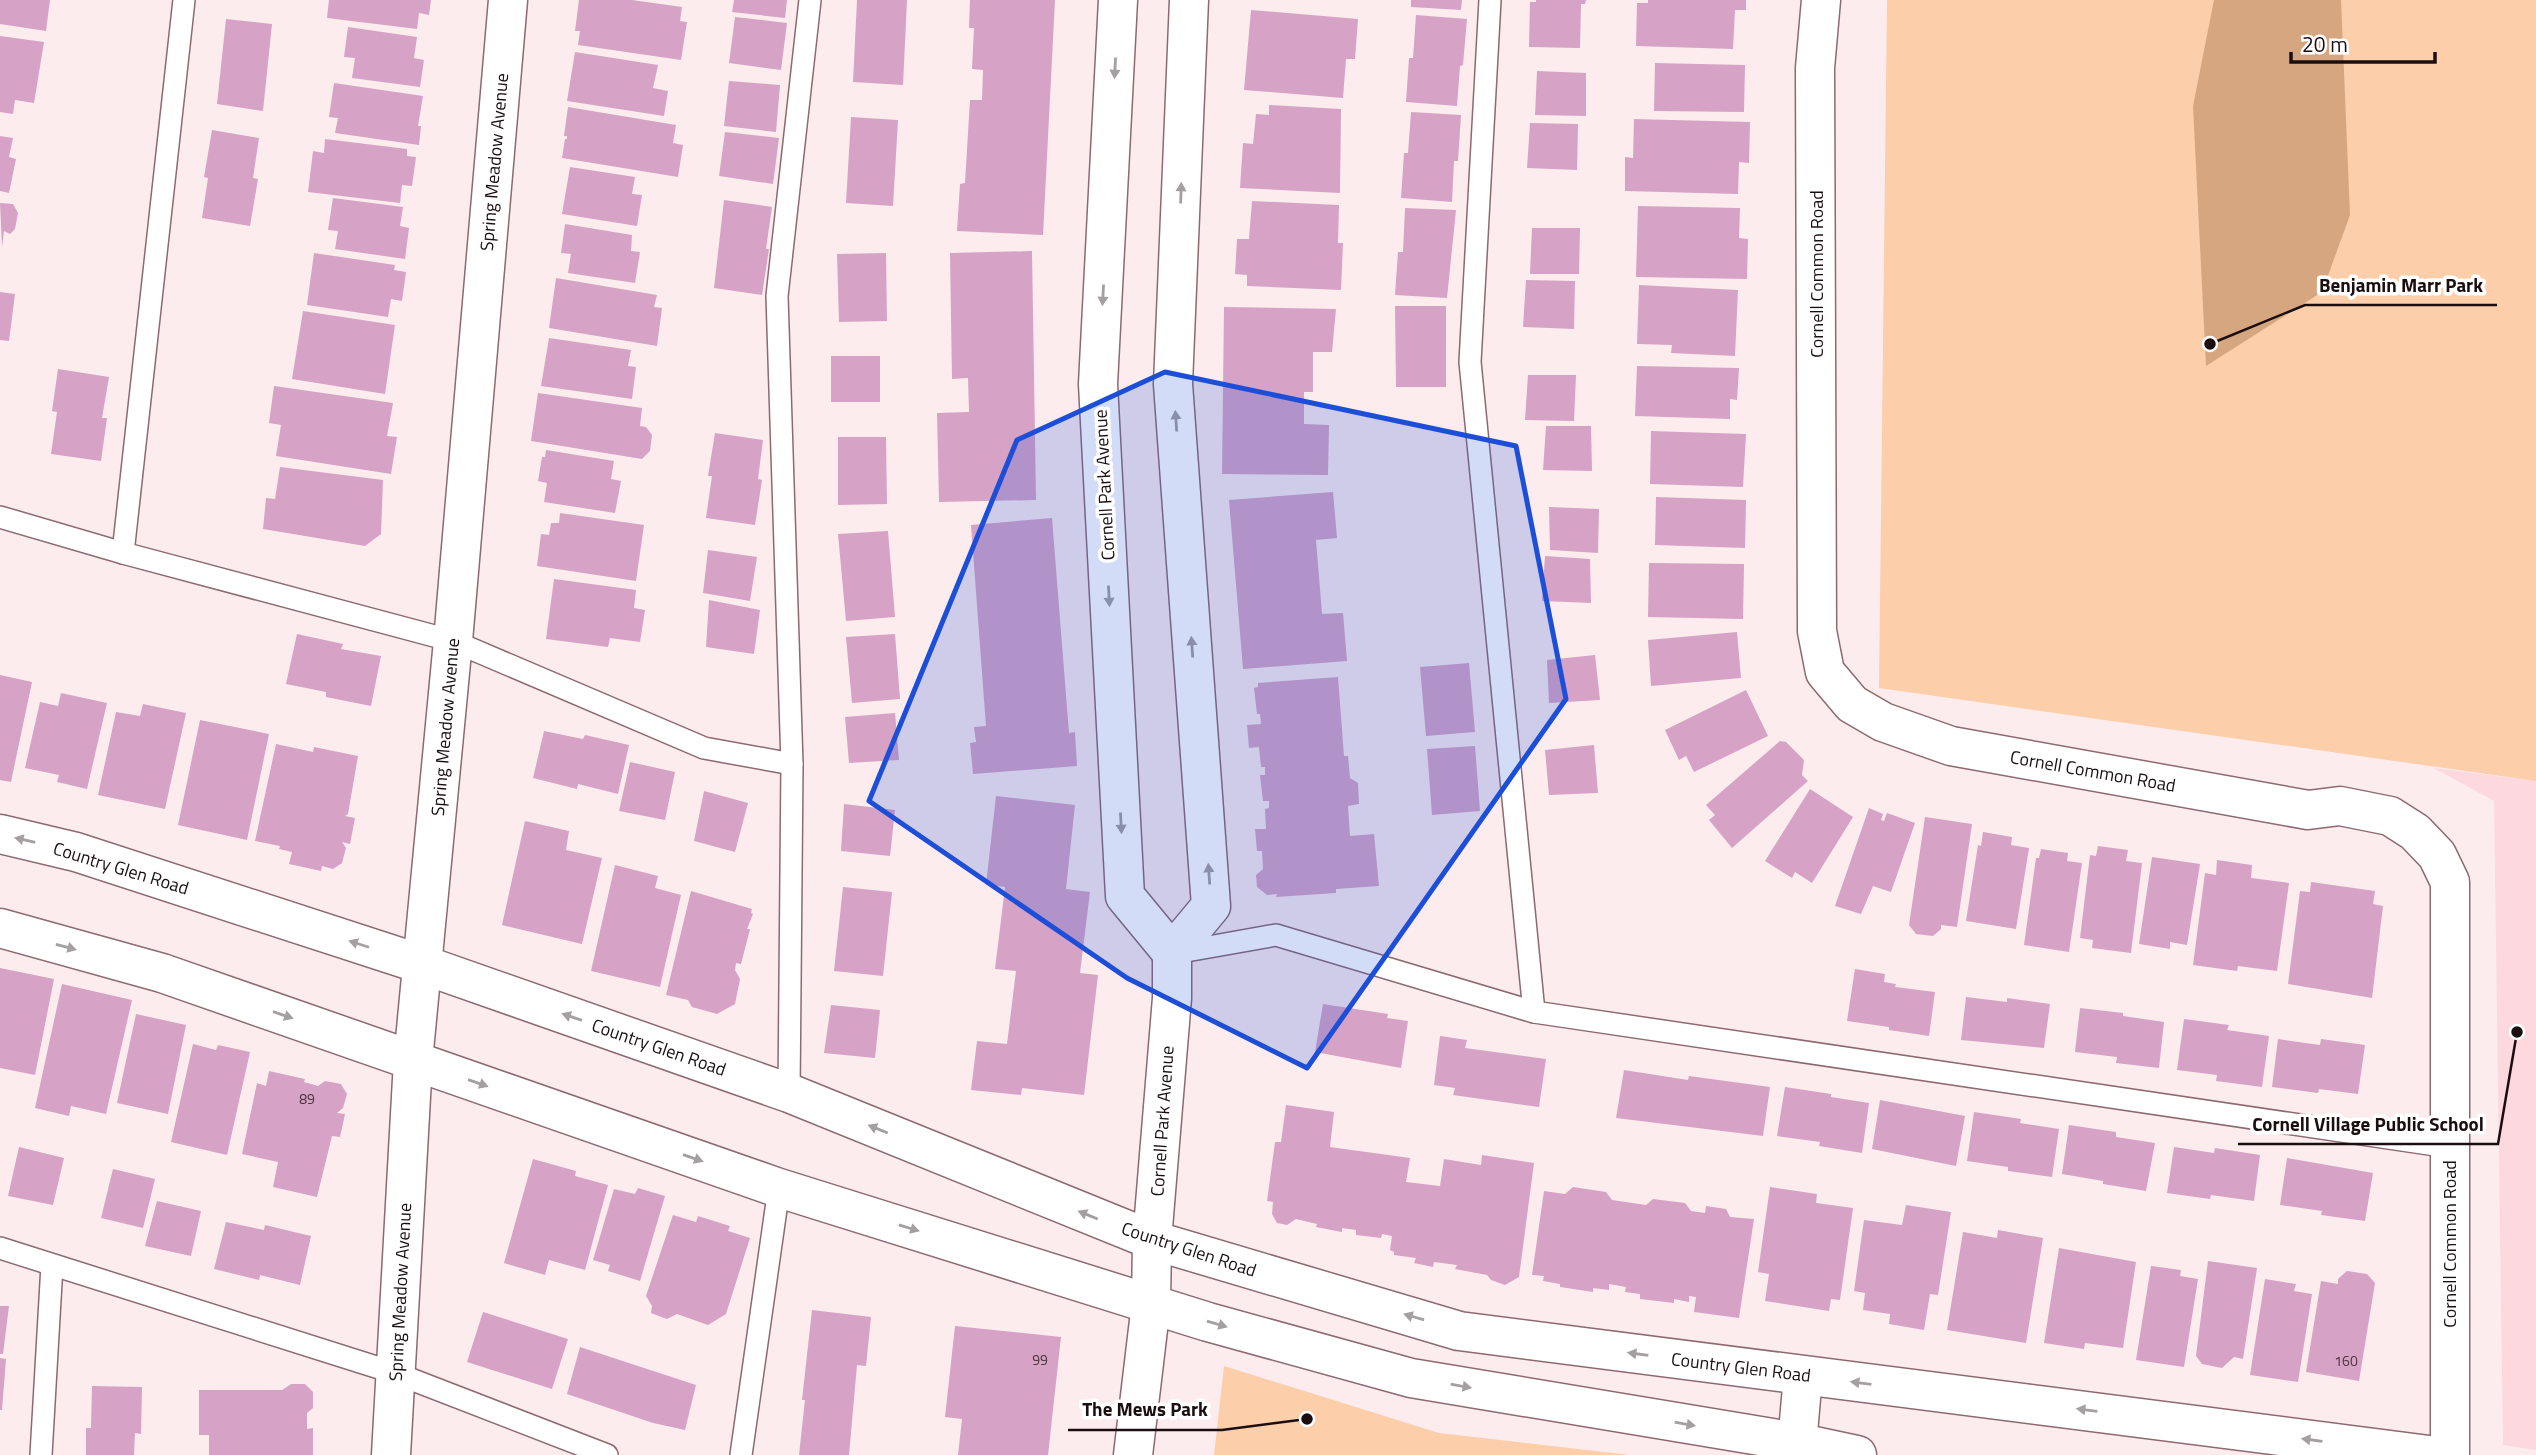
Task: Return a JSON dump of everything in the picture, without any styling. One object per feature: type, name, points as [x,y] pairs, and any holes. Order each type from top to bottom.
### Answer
[{"type":"street","name":"Spring Meadow Avenue","points":[[391,1455],[414,1061],[508,0]]},
{"type":"street","name":"Cornell Park Avenue","points":[[1118,0],[1098,384],[1125,896],[1172,953],[1172,998],[1152,1240],[1151,1304],[1133,1455]]},
{"type":"street","points":[[1172,953],[1211,906],[1173,384],[1189,0]]},
{"type":"street","name":"Cornell Common Road","points":[[1821,0],[1815,68],[1816,631],[1825,672],[1852,704],[1883,722],[1951,746],[2308,810],[2340,806],[2390,816],[2415,832],[2437,855],[2450,882],[2450,1455]]},
{"type":"street","name":"Country Glen Road","points":[[0,834],[76,852],[424,965],[789,1093],[1152,1240],[1460,1331],[2429,1455]]},
{"type":"street","points":[[0,929],[162,973],[779,1188],[1151,1304],[1411,1378],[1796,1449],[1857,1455]]},
{"type":"street","points":[[1796,1449],[1803,1376]]},
{"type":"lane","points":[[123,553],[184,0]]},
{"type":"lane","points":[[789,1093],[792,764],[777,296],[810,0]]},
{"type":"lane","points":[[1490,0],[1470,362],[1534,1012]]},
{"type":"lane","points":[[0,517],[123,553],[453,641],[704,748],[792,764]]},
{"type":"lane","points":[[1172,953],[1276,934],[1534,1012],[2449,1147]]},
{"type":"lane","points":[[741,1455],[779,1188]]},
{"type":"lane","points":[[0,1248],[395,1373],[607,1455]]},
{"type":"lane","points":[[41,1455],[52,1265]]},
{"type":"highlighted area","points":[[1165,372],[1516,446],[1566,699],[1307,1068],[1127,978],[869,801],[1017,440]]},
{"type":"shaded area","points":[[1887,0],[2536,0],[2536,781],[1879,688]]},
{"type":"shaded area","points":[[2214,0],[2341,0],[2350,215],[2322,292],[2206,366],[2193,106]]},
{"type":"shaded area","points":[[2434,768],[2536,781],[2536,1450],[2503,1445],[2494,801]]},
{"type":"shaded area","points":[[1224,1366],[1439,1433],[1630,1455],[1214,1455]]},
{"type":"building","points":[[0,0],[50,0],[46,31],[0,24]]},
{"type":"building","points":[[329,0],[431,0],[429,15],[419,13],[417,29],[327,18]]},
{"type":"building","points":[[579,0],[632,0],[682,7],[680,21],[687,22],[681,60],[578,45],[580,31],[575,31]]},
{"type":"building","points":[[734,0],[787,0],[785,18],[732,12]]},
{"type":"building","points":[[857,0],[907,0],[903,85],[853,82]]},
{"type":"building","points":[[970,0],[1055,0],[1043,235],[957,231],[960,184],[965,183],[970,100],[982,100],[983,70],[972,69],[974,28],[969,28]]},
{"type":"building","points":[[1411,0],[1462,0],[1461,10],[1411,7]]},
{"type":"building","points":[[1586,0],[1585,4],[1581,4],[1580,48],[1529,47],[1530,2]]},
{"type":"building","points":[[1648,0],[1746,0],[1746,10],[1735,10],[1733,49],[1636,46],[1637,3],[1648,3]]},
{"type":"building","points":[[1251,10],[1358,19],[1355,59],[1346,59],[1343,98],[1244,90]]},
{"type":"building","points":[[1416,15],[1467,19],[1457,106],[1406,102]]},
{"type":"building","points":[[735,17],[787,23],[781,70],[729,63]]},
{"type":"building","points":[[226,19],[272,24],[263,111],[217,104]]},
{"type":"building","points":[[348,27],[417,37],[414,58],[424,60],[420,87],[352,78],[355,58],[344,57]]},
{"type":"building","points":[[0,36],[44,42],[34,103],[15,100],[13,114],[0,112]]},
{"type":"building","points":[[575,52],[658,65],[653,88],[668,91],[664,116],[567,101]]},
{"type":"building","points":[[1655,63],[1745,65],[1744,112],[1654,111]]},
{"type":"building","points":[[1537,71],[1586,73],[1586,116],[1535,115]]},
{"type":"building","points":[[729,81],[780,85],[776,132],[724,126]]},
{"type":"building","points":[[334,83],[423,96],[418,126],[421,126],[419,145],[335,133],[338,118],[329,117]]},
{"type":"building","points":[[1269,105],[1341,109],[1340,193],[1240,188],[1243,143],[1253,144],[1256,114],[1269,115]]},
{"type":"building","points":[[568,107],[676,125],[673,143],[683,145],[678,177],[562,158],[567,139],[567,136],[564,136]]},
{"type":"building","points":[[1411,112],[1461,115],[1458,161],[1454,161],[1452,202],[1401,198],[1404,153],[1408,153]]},
{"type":"building","points":[[851,117],[898,120],[893,206],[846,203]]},
{"type":"building","points":[[1634,119],[1750,122],[1749,163],[1739,162],[1738,194],[1625,191],[1625,157],[1633,158]]},
{"type":"building","points":[[1530,123],[1578,124],[1577,170],[1527,168]]},
{"type":"building","points":[[212,130],[259,138],[253,178],[258,179],[250,226],[202,218],[208,178],[204,177]]},
{"type":"building","points":[[725,132],[779,138],[773,184],[719,176]]},
{"type":"building","points":[[0,136],[13,138],[9,157],[16,159],[9,193],[0,191]]},
{"type":"building","points":[[325,139],[407,149],[407,156],[416,157],[412,186],[402,185],[400,203],[308,192],[313,151],[324,153]]},
{"type":"building","points":[[570,167],[635,177],[632,194],[642,195],[637,226],[562,214]]},
{"type":"building","points":[[333,198],[403,207],[400,226],[409,228],[405,259],[335,249],[338,231],[328,230]]},
{"type":"building","points":[[724,200],[772,207],[762,295],[714,288]]},
{"type":"building","points":[[1252,201],[1339,205],[1338,243],[1343,243],[1341,290],[1247,286],[1247,275],[1235,274],[1237,239],[1249,239]]},
{"type":"building","points":[[0,203],[13,204],[18,213],[15,229],[10,234],[4,231],[2,247]]},
{"type":"building","points":[[1638,206],[1740,208],[1739,238],[1748,239],[1747,279],[1636,277]]},
{"type":"building","points":[[1405,208],[1456,210],[1447,298],[1395,295],[1398,252],[1403,252]]},
{"type":"building","points":[[565,224],[632,235],[631,251],[640,252],[635,283],[568,273],[571,254],[561,253]]},
{"type":"building","points":[[1532,228],[1580,228],[1579,274],[1530,274]]},
{"type":"building","points":[[1032,251],[1036,500],[939,502],[937,413],[969,412],[968,378],[952,379],[950,253]]},
{"type":"building","points":[[314,253],[395,265],[394,270],[406,272],[402,301],[391,299],[388,317],[307,305]]},
{"type":"building","points":[[886,253],[887,321],[839,322],[837,254]]},
{"type":"building","points":[[556,278],[657,295],[654,307],[662,308],[657,346],[549,328]]},
{"type":"building","points":[[1526,280],[1575,281],[1574,329],[1523,327]]},
{"type":"building","points":[[1639,285],[1738,290],[1735,356],[1671,353],[1672,345],[1637,344]]},
{"type":"building","points":[[0,292],[15,294],[9,341],[0,340]]},
{"type":"building","points":[[1395,306],[1446,306],[1446,387],[1396,387]]},
{"type":"building","points":[[1224,307],[1336,309],[1332,352],[1313,352],[1313,392],[1304,392],[1304,424],[1329,425],[1328,475],[1222,474]]},
{"type":"building","points":[[303,311],[395,325],[385,394],[292,379]]},
{"type":"building","points":[[549,338],[631,350],[628,366],[636,367],[632,399],[541,386]]},
{"type":"building","points":[[831,356],[880,356],[880,402],[831,402]]},
{"type":"building","points":[[1637,366],[1739,368],[1737,400],[1730,399],[1730,419],[1635,416]]},
{"type":"building","points":[[58,369],[109,377],[102,418],[107,418],[101,461],[51,454],[57,412],[52,411]]},
{"type":"building","points":[[1528,375],[1576,375],[1574,421],[1525,420]]},
{"type":"building","points":[[274,386],[393,403],[387,436],[397,437],[391,474],[276,456],[281,425],[269,423]]},
{"type":"building","points":[[538,393],[642,408],[640,426],[646,427],[652,435],[650,451],[642,459],[531,441]]},
{"type":"building","points":[[1546,426],[1591,426],[1592,471],[1543,470]]},
{"type":"building","points":[[1651,431],[1746,434],[1743,487],[1650,484]]},
{"type":"building","points":[[715,433],[763,440],[758,479],[762,480],[755,525],[706,518],[712,476],[708,476]]},
{"type":"building","points":[[838,437],[886,437],[887,504],[838,505]]},
{"type":"building","points":[[546,450],[614,461],[611,479],[621,481],[615,513],[544,502],[547,483],[538,481],[542,457],[545,457]]},
{"type":"building","points":[[280,467],[383,480],[381,534],[365,546],[263,529],[266,498],[275,499]]},
{"type":"building","points":[[1333,492],[1337,538],[1316,540],[1322,614],[1343,613],[1347,661],[1243,669],[1229,500]]},
{"type":"building","points":[[1656,497],[1746,500],[1745,548],[1655,545]]},
{"type":"building","points":[[1549,507],[1599,509],[1598,553],[1550,550]]},
{"type":"building","points":[[560,513],[644,525],[636,581],[537,566],[541,534],[549,535],[551,523],[559,523]]},
{"type":"building","points":[[1052,518],[1069,733],[1075,732],[1077,766],[973,774],[970,743],[976,742],[974,727],[986,726],[971,525]]},
{"type":"building","points":[[888,531],[895,617],[846,621],[838,534]]},
{"type":"building","points":[[708,550],[757,557],[750,601],[703,593]]},
{"type":"building","points":[[1545,556],[1590,559],[1591,603],[1542,601]]},
{"type":"building","points":[[1649,563],[1744,564],[1743,619],[1648,617]]},
{"type":"building","points":[[554,579],[636,590],[634,608],[645,610],[640,642],[610,638],[608,647],[546,639]]},
{"type":"building","points":[[709,600],[760,610],[754,654],[706,647]]},
{"type":"building","points":[[1737,632],[1741,678],[1651,686],[1648,640]]},
{"type":"building","points":[[297,634],[343,644],[341,649],[381,656],[371,706],[326,697],[326,692],[286,684]]},
{"type":"building","points":[[895,634],[900,699],[852,703],[846,637]]},
{"type":"building","points":[[1595,655],[1600,700],[1549,703],[1547,660]]},
{"type":"building","points":[[1469,663],[1475,732],[1426,736],[1420,667]]},
{"type":"building","points":[[0,675],[32,682],[11,782],[0,780]]},
{"type":"building","points":[[1338,677],[1344,756],[1348,756],[1350,778],[1358,783],[1359,804],[1348,806],[1350,836],[1374,834],[1379,886],[1336,889],[1336,893],[1276,897],[1277,894],[1267,895],[1257,887],[1256,875],[1263,869],[1262,851],[1257,851],[1255,829],[1266,829],[1265,809],[1269,808],[1269,801],[1263,801],[1260,775],[1265,775],[1265,767],[1261,767],[1259,747],[1249,748],[1247,725],[1261,724],[1254,688],[1258,687],[1258,683]]},
{"type":"building","points":[[1746,690],[1768,736],[1694,772],[1686,756],[1679,760],[1665,730]]},
{"type":"building","points":[[61,693],[107,703],[87,789],[57,782],[59,775],[25,768],[40,702],[58,706]]},
{"type":"building","points":[[143,704],[186,713],[165,809],[98,795],[116,712],[140,716]]},
{"type":"building","points":[[895,713],[899,760],[849,763],[845,717]]},
{"type":"building","points":[[200,720],[269,734],[247,840],[178,825]]},
{"type":"building","points":[[544,731],[583,739],[585,735],[629,745],[618,794],[578,784],[577,789],[533,778]]},
{"type":"building","points":[[1780,741],[1786,742],[1804,760],[1802,775],[1808,781],[1732,848],[1709,820],[1715,815],[1706,805]]},
{"type":"building","points":[[276,744],[313,752],[314,747],[358,756],[348,814],[345,816],[355,818],[350,844],[342,842],[346,848],[342,863],[333,869],[322,866],[321,871],[289,864],[292,852],[279,849],[280,846],[255,841]]},
{"type":"building","points":[[1594,745],[1598,793],[1549,795],[1545,750]]},
{"type":"building","points":[[1475,746],[1480,811],[1432,815],[1427,749]]},
{"type":"building","points":[[630,762],[675,772],[665,820],[619,811]]},
{"type":"building","points":[[1810,789],[1853,817],[1812,883],[1795,872],[1792,878],[1765,861]]},
{"type":"building","points":[[704,791],[748,803],[735,852],[694,841]]},
{"type":"building","points":[[996,796],[1075,805],[1066,889],[1090,892],[1080,973],[1098,975],[1084,1095],[1022,1088],[1021,1095],[971,1090],[977,1041],[1007,1044],[1016,971],[995,969],[1005,887],[986,885]]},
{"type":"building","points":[[844,804],[895,810],[890,856],[841,851]]},
{"type":"building","points":[[1869,808],[1883,814],[1881,820],[1884,821],[1887,813],[1915,823],[1891,892],[1873,886],[1861,914],[1835,906]]},
{"type":"building","points":[[1925,817],[1972,824],[1957,927],[1941,925],[1941,929],[1933,936],[1916,934],[1909,925]]},
{"type":"building","points":[[525,821],[569,831],[566,850],[602,858],[582,944],[502,925]]},
{"type":"building","points":[[1983,832],[2012,837],[2011,845],[2029,848],[2016,929],[1966,921],[1978,845],[1981,846]]},
{"type":"building","points":[[2098,846],[2128,850],[2126,861],[2142,863],[2131,953],[2092,948],[2093,940],[2080,938],[2090,855],[2096,856]]},
{"type":"building","points":[[2041,849],[2068,853],[2067,861],[2082,863],[2069,952],[2024,945],[2036,858],[2039,858]]},
{"type":"building","points":[[2152,857],[2200,864],[2187,945],[2170,942],[2170,949],[2139,944]]},
{"type":"building","points":[[2217,860],[2252,865],[2251,878],[2289,883],[2277,971],[2238,966],[2237,971],[2193,965],[2205,873],[2216,875]]},
{"type":"building","points":[[615,865],[658,876],[655,888],[681,895],[660,987],[591,971]]},
{"type":"building","points":[[2311,882],[2375,891],[2373,904],[2383,906],[2372,998],[2288,984],[2300,891],[2310,892]]},
{"type":"building","points":[[843,887],[892,892],[883,976],[834,971]]},
{"type":"building","points":[[691,891],[752,909],[741,964],[736,963],[735,970],[740,979],[735,1004],[717,1014],[692,1007],[688,1000],[666,995]]},
{"type":"building","points":[[0,968],[54,979],[35,1075],[0,1068]]},
{"type":"building","points":[[1855,969],[1885,974],[1884,982],[1896,984],[1895,987],[1935,992],[1929,1036],[1847,1021]]},
{"type":"building","points":[[62,984],[132,1000],[106,1114],[71,1106],[69,1116],[35,1108]]},
{"type":"building","points":[[1966,997],[2007,1002],[2007,998],[2050,1004],[2044,1048],[1961,1040]]},
{"type":"building","points":[[1323,1004],[1388,1014],[1387,1018],[1408,1021],[1401,1068],[1315,1052]]},
{"type":"building","points":[[831,1005],[880,1010],[875,1058],[824,1053]]},
{"type":"building","points":[[2080,1008],[2123,1013],[2123,1016],[2164,1022],[2159,1068],[2116,1063],[2117,1057],[2075,1052]]},
{"type":"building","points":[[136,1014],[186,1025],[168,1114],[117,1103]]},
{"type":"building","points":[[2184,1019],[2229,1025],[2227,1030],[2269,1036],[2262,1087],[2216,1081],[2217,1075],[2177,1070]]},
{"type":"building","points":[[1440,1036],[1467,1040],[1465,1048],[1546,1059],[1539,1107],[1453,1095],[1455,1088],[1434,1085]]},
{"type":"building","points":[[2278,1039],[2320,1045],[2321,1039],[2365,1045],[2358,1094],[2319,1089],[2318,1093],[2272,1087]]},
{"type":"building","points":[[193,1044],[216,1050],[218,1045],[250,1052],[227,1155],[171,1142]]},
{"type":"building","points":[[1624,1070],[1688,1080],[1689,1076],[1770,1087],[1763,1136],[1616,1118]]},
{"type":"building","points":[[269,1071],[305,1079],[304,1082],[318,1086],[325,1081],[341,1084],[347,1094],[343,1108],[337,1113],[345,1114],[340,1137],[332,1136],[317,1197],[273,1187],[278,1162],[242,1154],[257,1083],[266,1086]]},
{"type":"building","points":[[1785,1087],[1869,1103],[1862,1153],[1819,1146],[1820,1142],[1777,1136]]},
{"type":"building","points":[[1880,1100],[1965,1116],[1956,1166],[1872,1149]]},
{"type":"building","points":[[1286,1105],[1334,1112],[1330,1147],[1410,1158],[1406,1182],[1440,1186],[1444,1159],[1481,1165],[1482,1155],[1534,1163],[1519,1277],[1505,1285],[1491,1280],[1487,1275],[1455,1269],[1457,1265],[1434,1262],[1433,1267],[1414,1263],[1416,1258],[1394,1255],[1390,1250],[1392,1236],[1382,1234],[1381,1238],[1356,1235],[1356,1230],[1342,1228],[1342,1232],[1316,1227],[1317,1224],[1296,1219],[1287,1225],[1277,1223],[1272,1214],[1273,1202],[1267,1201],[1275,1142],[1281,1142]]},
{"type":"building","points":[[1974,1112],[2021,1119],[2020,1123],[2059,1129],[2052,1177],[2008,1171],[2008,1167],[1967,1161]]},
{"type":"building","points":[[2069,1125],[2116,1132],[2116,1137],[2155,1143],[2146,1191],[2062,1174]]},
{"type":"building","points":[[19,1147],[64,1158],[53,1205],[8,1196]]},
{"type":"building","points":[[2174,1147],[2214,1153],[2215,1148],[2260,1155],[2254,1201],[2167,1193]]},
{"type":"building","points":[[2287,1158],[2373,1173],[2365,1221],[2321,1215],[2322,1211],[2280,1205]]},
{"type":"building","points":[[533,1159],[576,1171],[575,1176],[608,1185],[585,1270],[549,1260],[545,1275],[504,1263]]},
{"type":"building","points":[[113,1169],[155,1179],[143,1228],[101,1218]]},
{"type":"building","points":[[1573,1187],[1606,1192],[1612,1200],[1646,1205],[1653,1199],[1685,1203],[1691,1211],[1705,1213],[1706,1206],[1726,1209],[1730,1217],[1754,1219],[1739,1318],[1694,1312],[1696,1297],[1689,1296],[1689,1302],[1674,1299],[1674,1303],[1640,1299],[1640,1294],[1625,1292],[1626,1287],[1609,1284],[1609,1290],[1593,1288],[1593,1292],[1560,1287],[1560,1284],[1543,1281],[1544,1276],[1532,1275],[1544,1191],[1565,1194]]},
{"type":"building","points":[[1770,1187],[1817,1194],[1816,1203],[1853,1208],[1840,1300],[1831,1299],[1829,1311],[1765,1301],[1769,1274],[1758,1272]]},
{"type":"building","points":[[638,1188],[665,1196],[640,1281],[608,1271],[610,1265],[593,1260],[614,1189],[635,1194]]},
{"type":"building","points":[[157,1201],[201,1211],[191,1256],[145,1246]]},
{"type":"building","points":[[1906,1205],[1951,1212],[1938,1295],[1930,1294],[1924,1330],[1889,1324],[1890,1314],[1863,1310],[1865,1293],[1854,1291],[1864,1220],[1902,1225]]},
{"type":"building","points":[[673,1215],[696,1222],[698,1216],[730,1226],[728,1231],[750,1238],[726,1314],[708,1325],[677,1314],[667,1319],[651,1313],[652,1306],[646,1296]]},
{"type":"building","points":[[226,1222],[264,1230],[265,1225],[311,1236],[300,1285],[260,1275],[259,1280],[214,1269]]},
{"type":"building","points":[[1998,1230],[2043,1238],[2026,1343],[1947,1330],[1963,1232],[1997,1238]]},
{"type":"building","points":[[2059,1248],[2136,1262],[2123,1348],[2085,1343],[2084,1349],[2044,1343]]},
{"type":"building","points":[[2208,1261],[2257,1268],[2243,1359],[2234,1357],[2222,1368],[2202,1364],[2196,1356]]},
{"type":"building","points":[[2151,1266],[2181,1270],[2180,1276],[2198,1279],[2184,1367],[2136,1360]]},
{"type":"building","points":[[2347,1271],[2367,1274],[2375,1283],[2359,1381],[2306,1372],[2321,1281],[2338,1284],[2338,1279]]},
{"type":"building","points":[[2265,1279],[2296,1284],[2294,1291],[2312,1294],[2298,1382],[2250,1375]]},
{"type":"building","points":[[0,1306],[9,1306],[3,1354],[0,1354]]},
{"type":"building","points":[[812,1310],[871,1317],[866,1366],[857,1365],[849,1455],[799,1455]]},
{"type":"building","points":[[483,1312],[568,1339],[552,1389],[467,1362]]},
{"type":"building","points":[[955,1326],[1061,1337],[1048,1455],[958,1455],[962,1419],[945,1417]]},
{"type":"building","points":[[580,1347],[696,1385],[685,1430],[653,1423],[567,1394]]},
{"type":"building","points":[[0,1358],[6,1359],[2,1410],[0,1410]]},
{"type":"building","points":[[291,1384],[305,1384],[313,1392],[313,1408],[307,1413],[307,1429],[313,1428],[313,1455],[209,1455],[209,1435],[199,1435],[199,1390],[282,1390]]},
{"type":"building","points":[[92,1386],[142,1387],[141,1434],[135,1433],[134,1455],[86,1455],[86,1428],[91,1428]]},
{"type":"place","name":"Benjamin Marr Park","points":[[2210,344]]},
{"type":"place","name":"Cornell Village Public School","points":[[2517,1032]]},
{"type":"place","name":"The Mews Park","points":[[1307,1419]]}]
